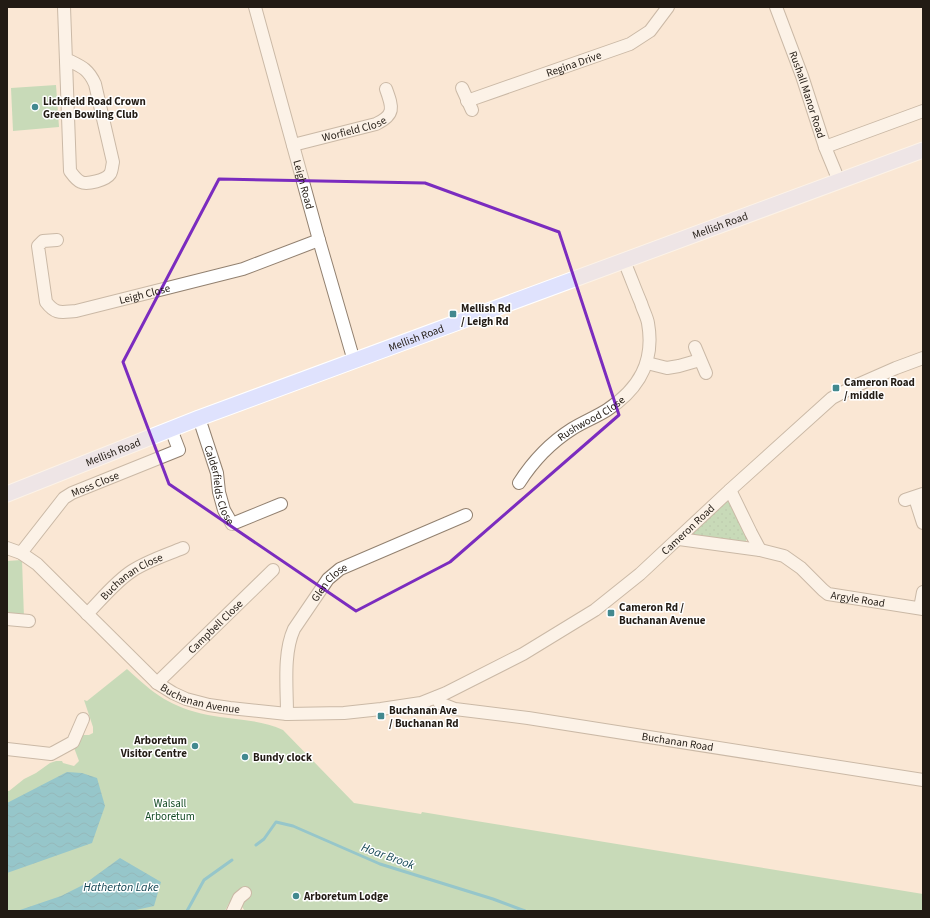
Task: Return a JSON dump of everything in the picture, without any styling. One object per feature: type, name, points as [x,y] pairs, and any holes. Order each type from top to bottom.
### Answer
[{"type":"main road","name":"Mellish Road","points":[[7,494],[199,418],[923,150]]},
{"type":"main road","name":"Mellish Road","points":[[7,506],[24,487]]},
{"type":"street","points":[[64,7],[70,171],[80,182],[86,184],[106,178],[110,174],[113,162],[95,84],[91,75],[86,69],[66,59]]},
{"type":"street","name":"Leigh Road","points":[[255,7],[354,361]]},
{"type":"street","name":"Regina Drive","points":[[462,88],[469,105],[630,44],[650,31],[668,7]]},
{"type":"street","name":"Rushall Manor Road","points":[[776,7],[802,76],[825,147],[840,181]]},
{"type":"street","name":"Worfield Close","points":[[293,145],[376,124],[384,120],[390,115],[391,110],[391,103],[385,92]]},
{"type":"street","points":[[825,147],[923,111]]},
{"type":"street","name":"Leigh Close","points":[[57,240],[43,241],[38,246],[46,302],[52,309],[59,313],[76,311],[243,269],[319,240]]},
{"type":"street","name":"Rushwood Close","points":[[519,483],[528,469],[554,442],[573,428],[606,411],[623,399],[634,388],[647,363],[650,343],[648,322],[624,261]]},
{"type":"street","points":[[695,347],[706,373]]},
{"type":"street","name":"Cameron Road","points":[[441,695],[523,654],[595,610],[640,574],[832,398],[896,368],[923,358]]},
{"type":"street","points":[[647,363],[667,368],[700,360]]},
{"type":"street","name":"Calderfields Close","points":[[199,418],[217,473],[219,492],[224,510],[232,524],[281,504]]},
{"type":"street","name":"Moss Close","points":[[21,553],[64,498],[78,490],[179,450],[174,437]]},
{"type":"street","points":[[519,461],[528,469]]},
{"type":"street","points":[[730,490],[760,550]]},
{"type":"street","points":[[914,497],[923,522]]},
{"type":"street","name":"Glen Close","points":[[287,714],[287,649],[290,638],[294,629],[328,579],[340,568],[459,514]]},
{"type":"street","name":"Argyle Road","points":[[679,538],[760,550],[784,556],[801,568],[828,594],[922,608]]},
{"type":"street","name":"Buchanan Avenue","points":[[7,548],[21,553],[37,564],[157,683],[186,699],[209,705],[287,714],[344,713],[373,710],[421,703],[441,695]]},
{"type":"street","name":"Buchanan Close","points":[[87,614],[131,571],[183,548]]},
{"type":"street","name":"Campbell Close","points":[[157,683],[273,570]]},
{"type":"street","points":[[922,608],[923,592]]},
{"type":"street","points":[[7,619],[29,621]]},
{"type":"street","name":"Buchanan Road","points":[[441,695],[439,702],[455,709],[528,718],[923,780]]},
{"type":"street","points":[[7,749],[51,754],[73,742],[83,719]]},
{"type":"street","points":[[233,911],[239,898],[245,893]]},
{"type":"highlighted area","points":[[219,179],[425,183],[559,232],[619,415],[450,562],[356,611],[169,484],[123,362]]},
{"type":"green space","name":"Lichfield Road Crown Green Bowling Club","points":[[56,85],[59,127],[13,131],[11,88]]},
{"type":"green space","points":[[728,500],[731,502],[747,537],[746,542],[741,544],[695,537],[692,534],[692,531]]},
{"type":"green space","points":[[22,560],[24,618],[7,616],[7,561]]},
{"type":"green space","name":"Walsall Arboretum","points":[[127,669],[154,692],[173,704],[183,708],[217,717],[246,720],[265,724],[283,730],[354,803],[421,814],[422,812],[923,894],[923,911],[245,911],[240,904],[234,901],[229,903],[225,911],[7,911],[7,791],[50,763],[62,761],[63,763],[74,766],[79,761],[73,745],[81,735],[89,735],[93,733],[93,727],[84,700],[87,701]]},
{"type":"water","points":[[67,772],[82,773],[97,778],[105,806],[92,843],[7,873],[7,803]]},
{"type":"water","name":"Hatherton Lake","points":[[120,858],[161,882],[154,906],[131,911],[17,911],[61,896],[83,885]]},
{"type":"waterway","name":"Hoar Brook","points":[[256,845],[264,839],[276,822],[293,826],[380,864],[493,899],[525,911]]},
{"type":"waterway","name":"Hoar Brook","points":[[187,911],[204,880],[232,860]]},
{"type":"place","name":"Lichfield Road Crown Green Bowling Club","points":[[35,107]]},
{"type":"place","name":"Mellish Rd / Leigh Rd","points":[[453,314]]},
{"type":"place","name":"Cameron Road / middle","points":[[836,388]]},
{"type":"place","name":"Cameron Rd / Buchanan Avenue","points":[[611,613]]},
{"type":"place","name":"Buchanan Ave / Buchanan Rd","points":[[381,716]]},
{"type":"place","name":"Arboretum Visitor Centre","points":[[195,746]]},
{"type":"place","name":"Bundy clock","points":[[245,757]]},
{"type":"place","name":"Arboretum Lodge","points":[[296,896]]}]
